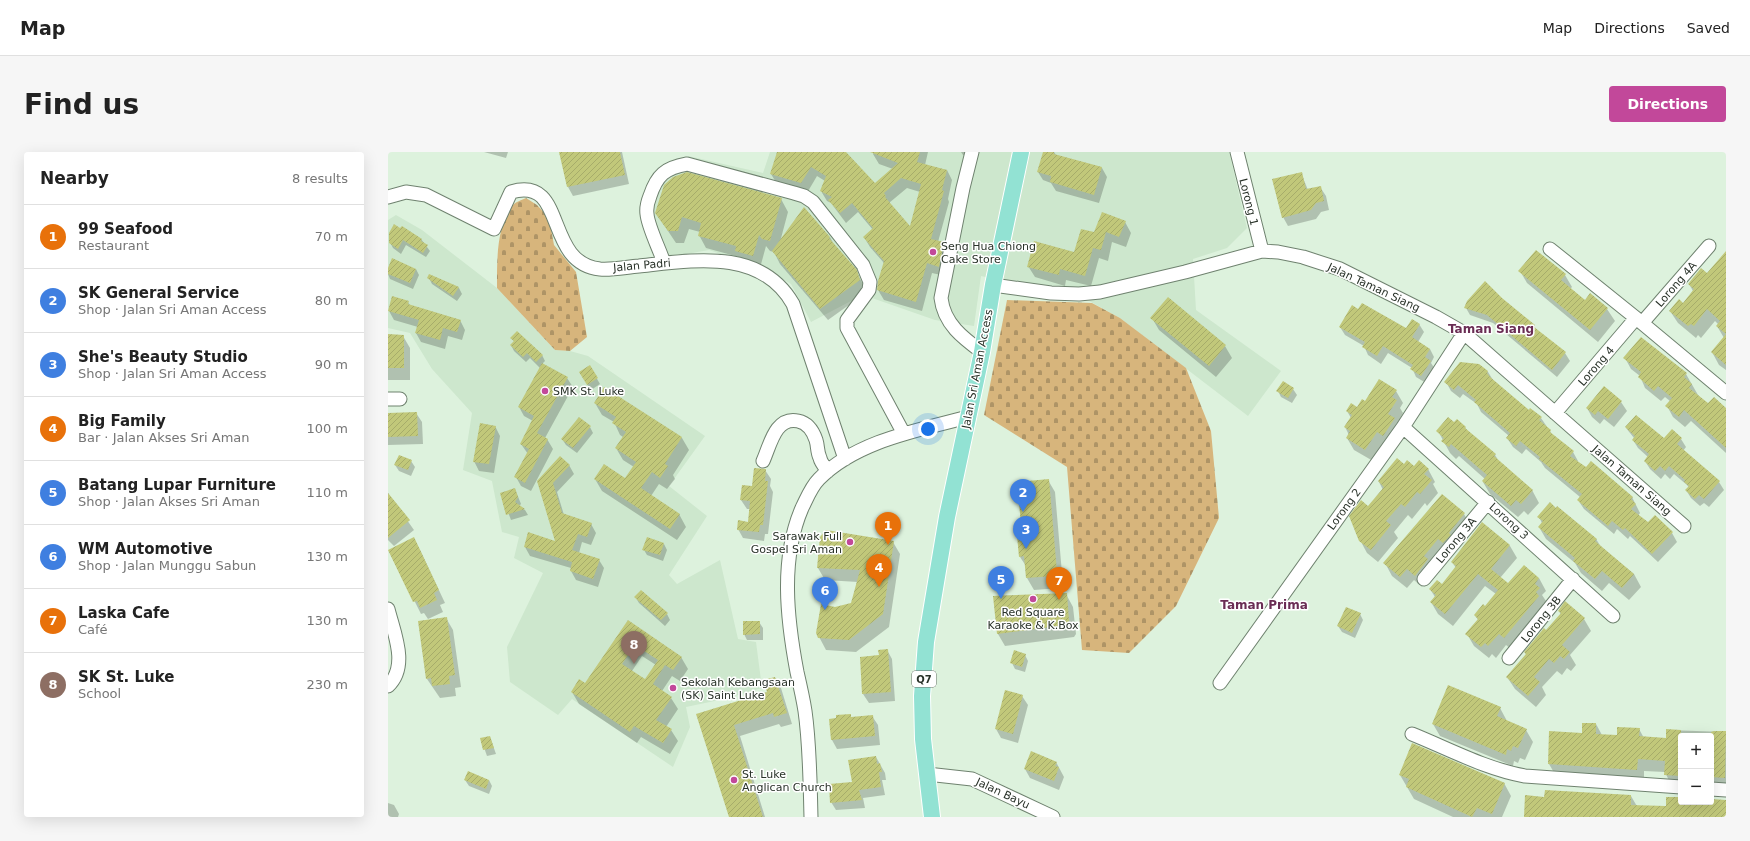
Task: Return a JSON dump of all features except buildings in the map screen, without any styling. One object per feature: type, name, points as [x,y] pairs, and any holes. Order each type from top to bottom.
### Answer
[{"type":"main road","name":"Jalan Sri Aman Access","points":[[927,774],[923,739],[922,696],[926,642],[947,517],[982,352],[993,286],[1021,152]]},
{"type":"main road","name":"Q7","points":[[927,774],[932,817]]},
{"type":"street","points":[[972,152],[963,188],[941,298],[943,310],[959,334],[982,352]]},
{"type":"street","name":"Lorong 1","points":[[1240,153],[1262,251]]},
{"type":"street","points":[[664,263],[649,222],[647,207],[655,182],[663,173],[674,166],[687,164],[804,196],[813,202],[863,265],[870,282],[869,290],[847,320],[847,328],[904,434]]},
{"type":"street","name":"Jalan Padri","points":[[388,197],[406,192],[426,195],[494,229],[511,192],[526,190],[540,195],[550,206],[568,252],[575,260],[583,264],[601,269],[719,260],[739,264],[765,274],[781,287],[793,304],[845,459]]},
{"type":"street","name":"Lorong 4A","points":[[1639,320],[1709,246]]},
{"type":"street","points":[[1550,249],[1639,320],[1726,393]]},
{"type":"street","name":"Jalan Taman Siang","points":[[993,286],[1079,294],[1100,292],[1185,272],[1262,251],[1303,257],[1340,269],[1464,333],[1684,526]]},
{"type":"street","name":"Lorong 4","points":[[1555,413],[1639,320]]},
{"type":"street","name":"Lorong 2","points":[[1220,683],[1403,427],[1464,333]]},
{"type":"street","points":[[811,817],[810,763],[805,711],[797,671],[787,592],[794,534],[800,513],[810,491],[818,480],[828,471],[856,452],[904,434],[968,417]]},
{"type":"street","points":[[764,461],[777,430],[785,422],[796,420],[805,424],[812,431],[817,441],[819,457],[828,471]]},
{"type":"street","name":"Lorong 3","points":[[1403,427],[1613,616]]},
{"type":"street","name":"Lorong 3A","points":[[1424,579],[1488,502]]},
{"type":"street","name":"Lorong 3B","points":[[1509,658],[1573,579]]},
{"type":"street","points":[[388,609],[399,659],[397,674],[388,686]]},
{"type":"street","points":[[1412,734],[1495,769],[1525,776],[1678,787]]},
{"type":"street","name":"Jalan Bayu","points":[[927,774],[972,779],[1052,817]]},
{"type":"street","points":[[1714,789],[1726,790]]},
{"type":"shaded area","points":[[770,152],[1229,152],[1247,228],[1227,248],[1193,259],[1196,310],[1281,371],[1248,416],[1120,318],[1062,286],[1007,282],[981,276],[974,326],[935,320],[872,298],[851,301],[811,322],[791,284],[762,268],[709,250],[669,257],[652,215],[660,184],[672,171],[686,167],[688,156],[763,173]]},
{"type":"shaded area","name":"SMK St. Luke","points":[[396,215],[422,230],[497,288],[555,350],[570,351],[588,356],[705,436],[669,486],[707,516],[669,575],[677,584],[720,560],[738,639],[756,642],[762,688],[724,699],[686,707],[690,727],[673,767],[572,699],[558,715],[510,682],[507,647],[543,573],[514,558],[519,537],[502,532],[492,481],[463,470],[472,413],[432,369],[410,333],[388,328],[388,220]]},
{"type":"green space","points":[[526,198],[537,205],[549,218],[554,245],[576,272],[587,337],[570,351],[555,350],[497,288],[500,233],[503,223],[507,213],[514,204]]},
{"type":"green space","points":[[1007,300],[1092,303],[1120,318],[1186,368],[1211,431],[1219,518],[1176,606],[1129,653],[1082,650],[1067,467],[984,415]]},
{"type":"place","name":"Seng Hua Chiong Cake Store","points":[[933,252]]},
{"type":"place","name":"SMK St. Luke","points":[[545,391]]},
{"type":"place","name":"SK General Service","points":[[1023,512]]},
{"type":"place","name":"Sarawak Full Gospel Sri Aman","points":[[850,542]]},
{"type":"place","name":"99 Seafood","points":[[888,545]]},
{"type":"place","name":"She's Beauty Studio","points":[[1026,549]]},
{"type":"place","name":"Big Family","points":[[879,587]]},
{"type":"place","name":"Batang Lupar Furniture","points":[[1001,599]]},
{"type":"place","name":"Red Square Karaoke & K.Box","points":[[1033,599]]},
{"type":"place","name":"Laska Cafe","points":[[1059,600]]},
{"type":"place","name":"WM Automotive","points":[[825,610]]},
{"type":"place","name":"SK St. Luke","points":[[634,664]]},
{"type":"place","name":"Sekolah Kebangsaan (SK) Saint Luke","points":[[673,688]]},
{"type":"place","name":"St. Luke Anglican Church","points":[[734,780]]},
{"type":"district","name":"Taman Siang","points":[[1491,329]]},
{"type":"district","name":"Taman Prima","points":[[1264,605]]}]
